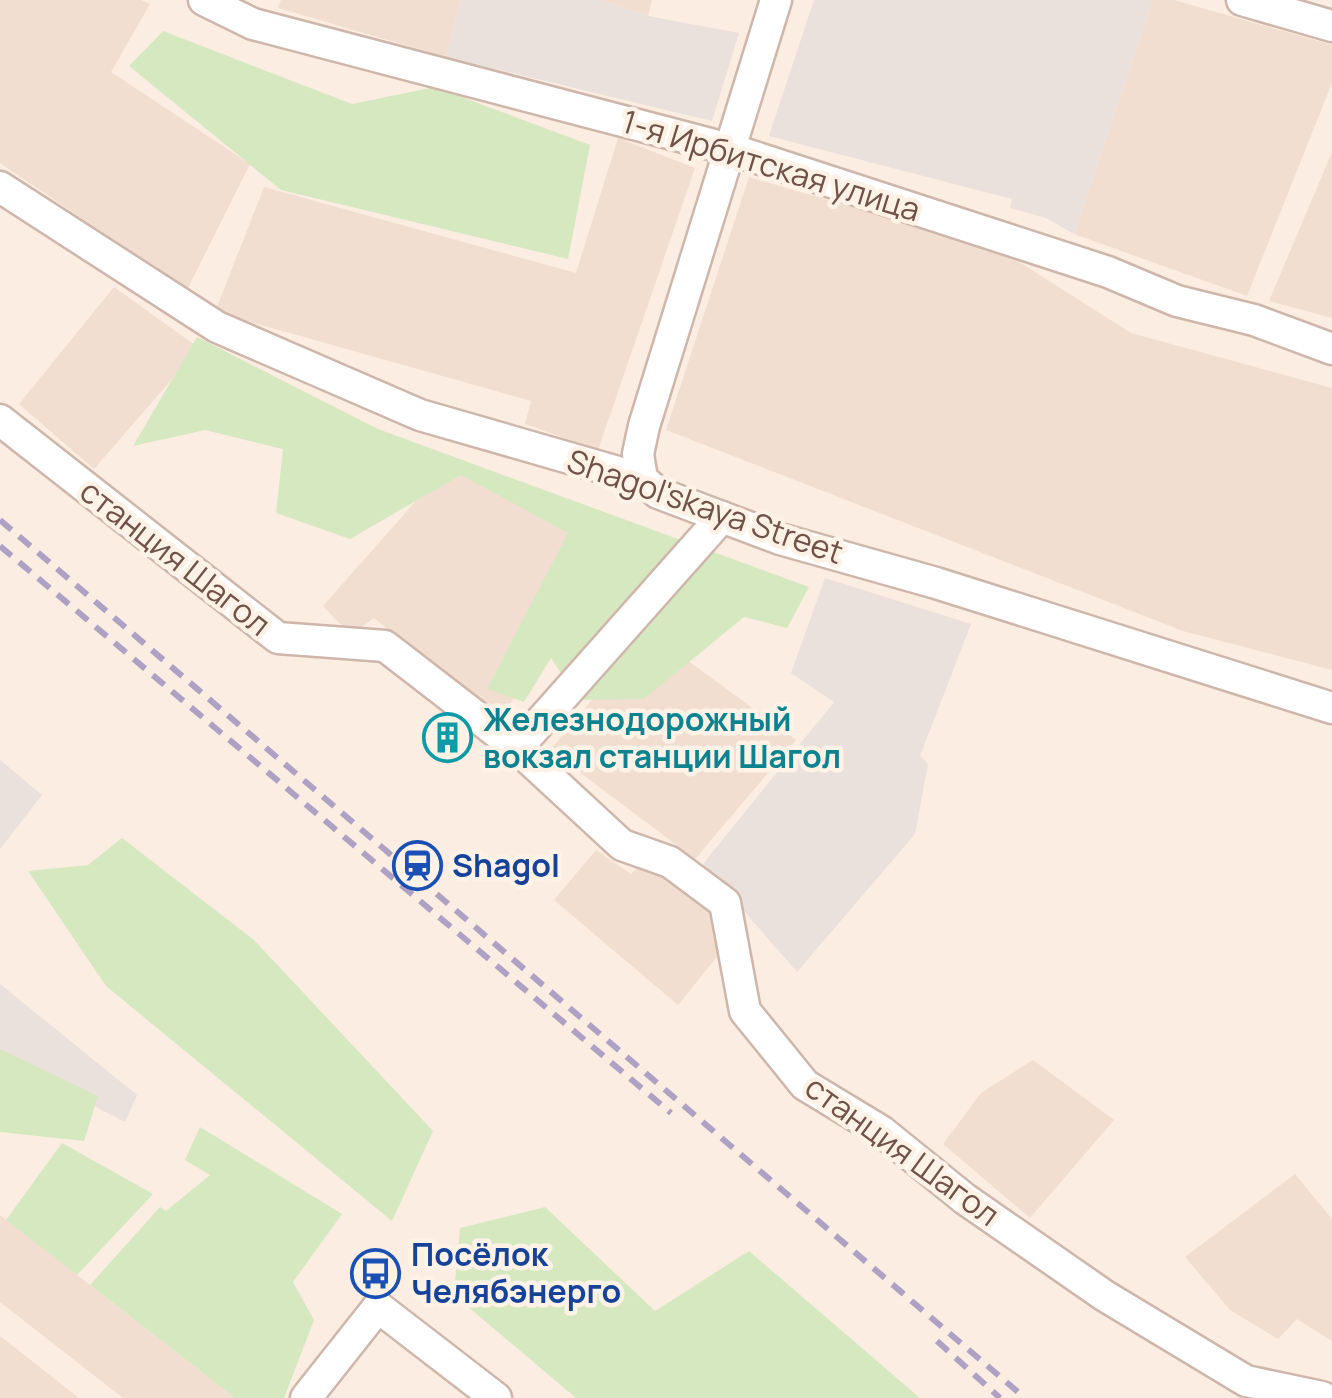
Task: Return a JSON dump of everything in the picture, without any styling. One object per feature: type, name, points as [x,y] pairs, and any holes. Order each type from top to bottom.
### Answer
[{"type":"street","name":"1-я Ирбитская улица","points":[[204,0],[258,12],[733,150],[1108,272],[1177,301],[1254,320],[1332,348]]},
{"type":"street","points":[[642,480],[638,454],[644,426],[733,150],[776,0]]},
{"type":"street","points":[[1242,0],[1332,26]]},
{"type":"street","name":"Shagol'skaya Street","points":[[0,188],[217,326],[420,415],[642,480],[658,493],[780,539],[936,583],[1332,708]]},
{"type":"street","name":"станция Шагол","points":[[0,420],[278,638],[386,646],[517,748],[622,844],[670,862],[724,903],[745,1012],[806,1084],[882,1131],[965,1199],[1106,1296],[1246,1381],[1322,1397]]},
{"type":"street","points":[[517,748],[722,517]]},
{"type":"street","points":[[306,1398],[378,1308],[496,1398]]},
{"type":"shaded area","points":[[0,0],[141,0],[150,4],[111,72],[250,164],[187,290],[0,163]]},
{"type":"shaded area","points":[[281,0],[461,0],[446,57],[278,8]]},
{"type":"shaded area","points":[[461,0],[600,0],[648,16],[739,33],[712,121],[446,57]]},
{"type":"shaded area","points":[[600,0],[652,0],[648,16]]},
{"type":"shaded area","points":[[814,0],[1153,0],[1074,234],[1046,218],[1010,208],[1012,199],[769,136]]},
{"type":"shaded area","points":[[1153,0],[1174,0],[1332,45],[1332,83],[1247,296],[1074,234]]},
{"type":"shaded area","points":[[618,138],[695,168],[598,450],[525,424],[531,401],[215,312],[264,187],[576,273]]},
{"type":"shaded area","points":[[1332,152],[1332,318],[1269,301]]},
{"type":"shaded area","points":[[749,177],[1002,251],[1131,333],[1332,388],[1332,670],[1183,631],[666,430]]},
{"type":"shaded area","points":[[114,287],[199,348],[94,469],[19,404]]},
{"type":"shaded area","points":[[453,459],[614,536],[501,719],[374,618],[351,635],[323,606]]},
{"type":"shaded area","points":[[825,578],[971,624],[920,756],[928,764],[915,834],[797,972],[703,864],[834,702],[791,673]]},
{"type":"shaded area","points":[[649,632],[796,740],[695,859],[550,750]]},
{"type":"shaded area","points":[[0,760],[42,795],[0,849]]},
{"type":"shaded area","points":[[596,850],[631,874],[645,860],[687,884],[719,922],[719,954],[678,1005],[554,900]]},
{"type":"shaded area","points":[[0,984],[137,1095],[125,1122],[0,1058]]},
{"type":"shaded area","points":[[1033,1060],[1114,1120],[1030,1218],[943,1144],[981,1093]]},
{"type":"shaded area","points":[[1295,1174],[1332,1219],[1332,1341],[1297,1319],[1278,1339],[1230,1310],[1185,1257]]},
{"type":"shaded area","points":[[0,1215],[235,1398],[123,1398],[0,1302]]},
{"type":"shaded area","points":[[0,1336],[79,1398],[0,1398]]},
{"type":"green space","points":[[163,31],[352,104],[435,87],[590,145],[568,259],[281,190],[129,66]]},
{"type":"green space","points":[[197,337],[378,429],[809,587],[787,628],[744,617],[644,699],[579,700],[551,658],[524,702],[487,689],[568,533],[461,475],[350,539],[276,513],[283,449],[205,430],[133,446]]},
{"type":"green space","points":[[122,838],[254,940],[433,1131],[392,1221],[106,986],[28,871],[88,865]]},
{"type":"green space","points":[[0,1049],[98,1096],[84,1141],[0,1132]]},
{"type":"green space","points":[[200,1127],[342,1214],[293,1282],[314,1320],[284,1398],[235,1398],[90,1285],[160,1207],[166,1211],[210,1175],[185,1160]]},
{"type":"green space","points":[[62,1143],[153,1194],[77,1275],[6,1220]]},
{"type":"green space","points":[[545,1207],[655,1311],[749,1251],[920,1398],[576,1398],[454,1295],[460,1228]]},
{"type":"railway","points":[[0,520],[1025,1398]]},
{"type":"railway","points":[[0,546],[671,1113]]},
{"type":"railway","points":[[937,1341],[1000,1398]]},
{"type":"place","name":"Железнодорожный вокзал станции Шагол","points":[[448,738]]},
{"type":"place","name":"Shagol","points":[[417,866]]},
{"type":"place","name":"Посёлок Челябэнерго","points":[[376,1273]]}]
